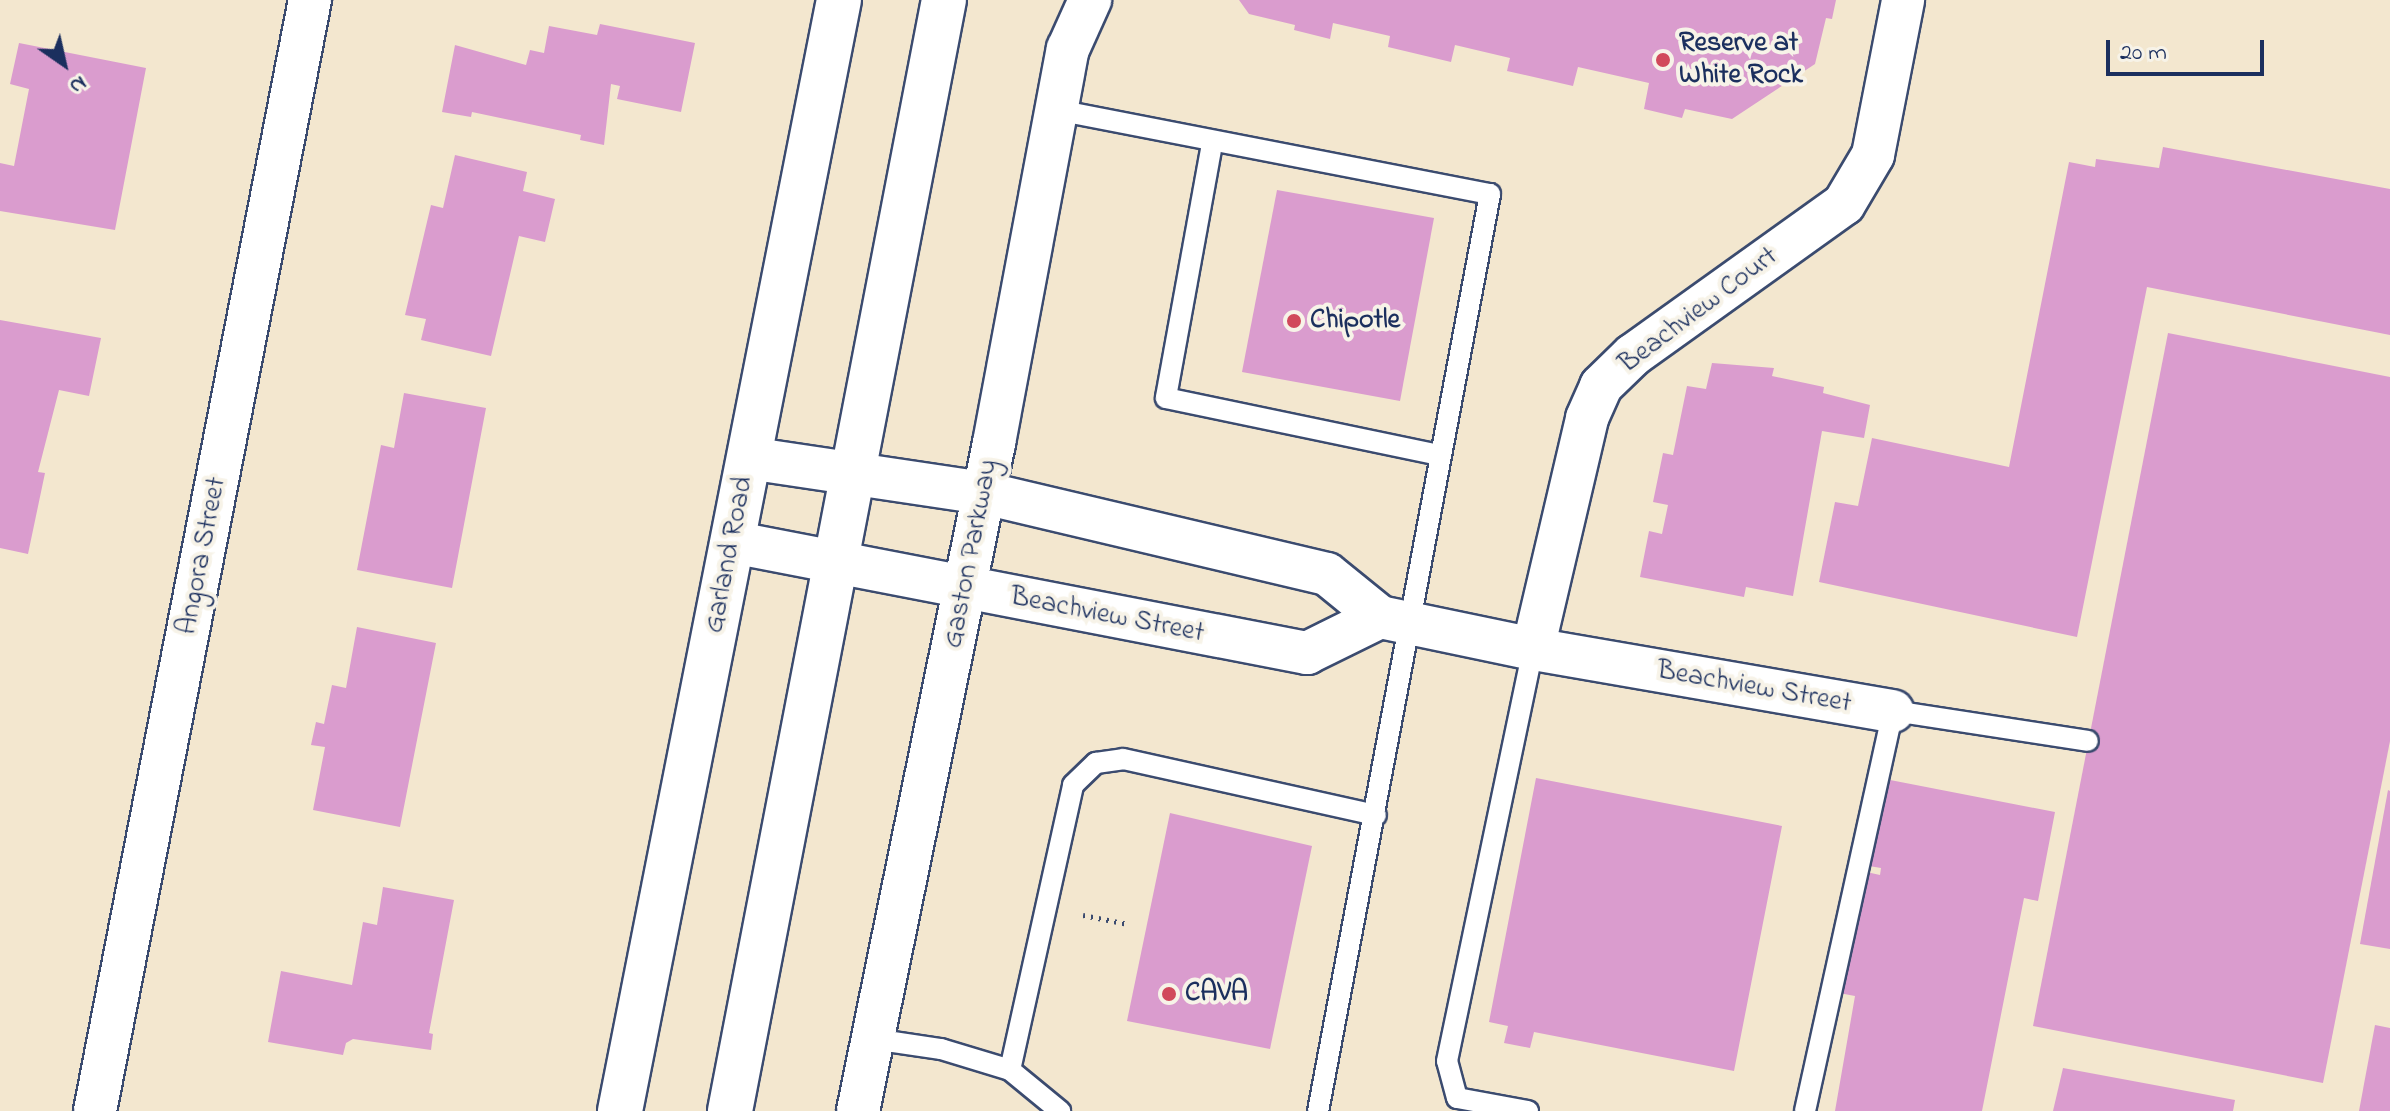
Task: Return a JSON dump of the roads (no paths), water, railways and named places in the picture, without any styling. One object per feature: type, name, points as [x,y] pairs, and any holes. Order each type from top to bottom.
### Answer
[{"type":"main road","name":"Garland Road","points":[[620,1111],[839,0]]},
{"type":"main road","points":[[730,1111],[944,0]]},
{"type":"street","name":"Angora Street","points":[[95,1111],[310,0]]},
{"type":"street","name":"Gaston Parkway","points":[[858,1111],[984,493],[1068,49],[1090,0]]},
{"type":"street","name":"Beachview Court","points":[[1533,649],[1587,418],[1601,386],[1633,355],[1844,204],[1873,155],[1903,0]]},
{"type":"street","name":"Beachview Street","points":[[749,458],[984,493],[1327,574],[1394,619],[1533,649],[1893,711]]},
{"type":"street","name":"Beachview Street","points":[[732,542],[1307,653],[1394,619]]},
{"type":"lane","points":[[1057,110],[1212,144],[1490,194],[1440,455],[1394,619],[1376,815],[1318,1111]]},
{"type":"lane","points":[[1212,144],[1166,398],[1440,455]]},
{"type":"lane","points":[[1528,1111],[1459,1105],[1447,1061],[1533,649]]},
{"type":"lane","points":[[1805,1111],[1893,711],[2088,741]]},
{"type":"lane","points":[[1010,1070],[1073,785],[1096,763],[1123,759],[1376,815]]},
{"type":"lane","points":[[873,1039],[941,1049],[1010,1070],[1060,1111]]},
{"type":"place","name":"Reserve at White Rock","points":[[1663,60]]},
{"type":"place","name":"Chipotle","points":[[1294,321]]},
{"type":"place","name":"CAVA","points":[[1169,994]]}]
